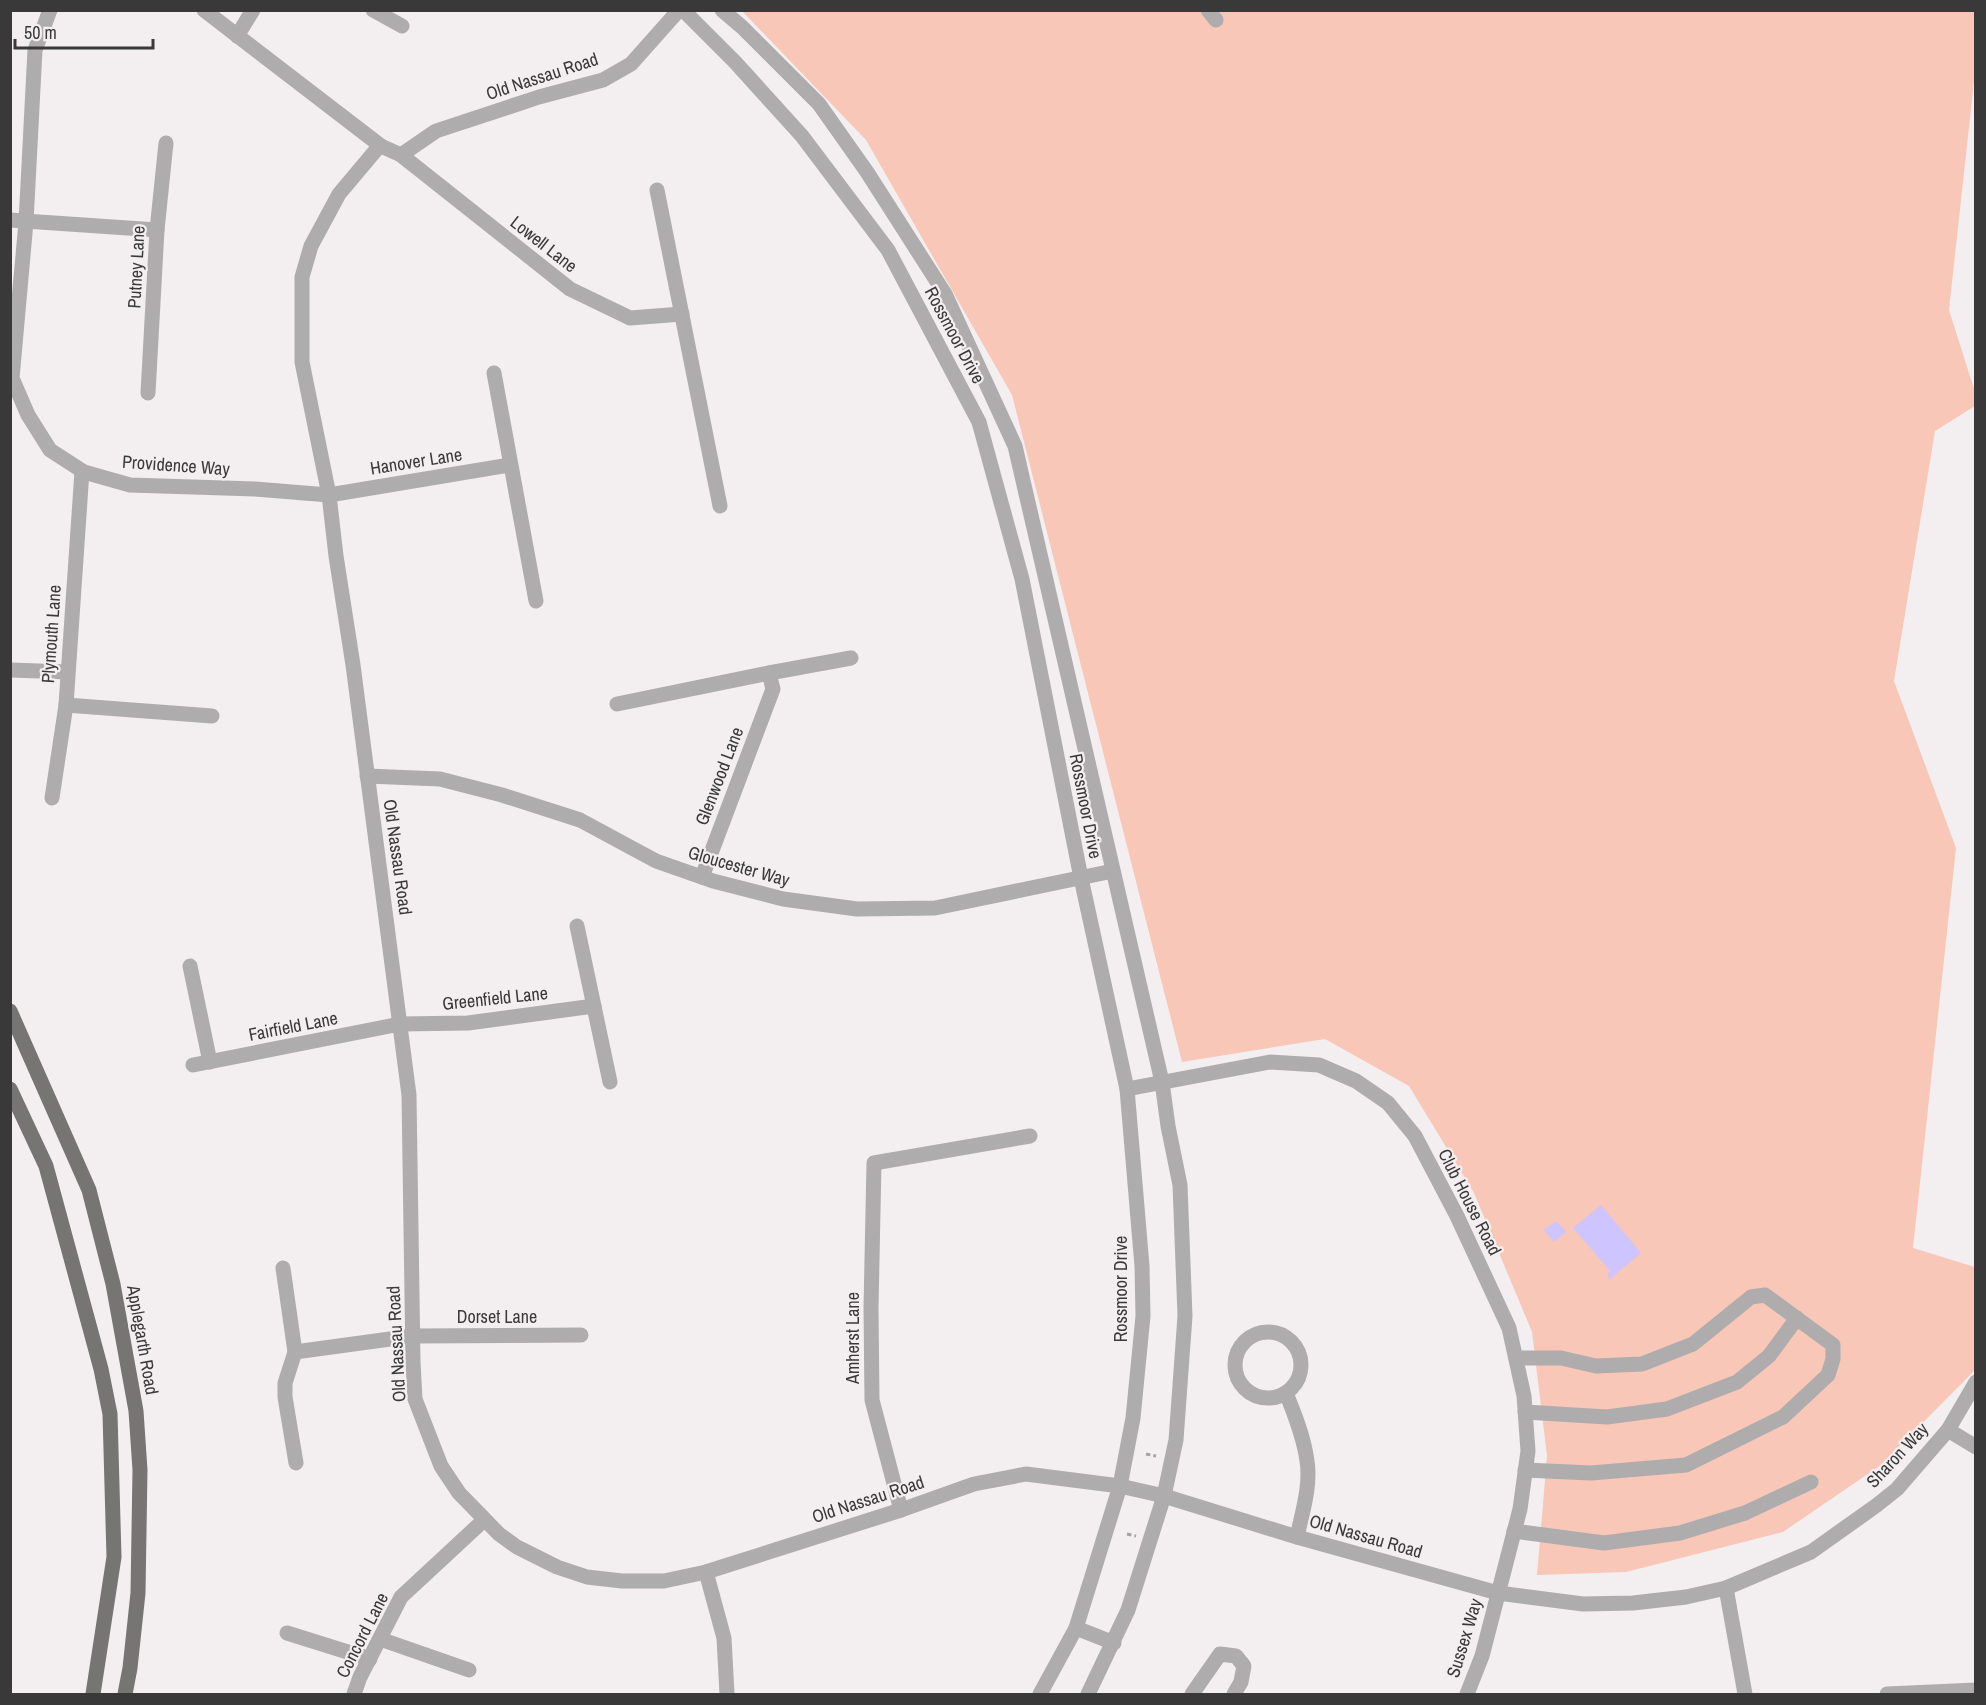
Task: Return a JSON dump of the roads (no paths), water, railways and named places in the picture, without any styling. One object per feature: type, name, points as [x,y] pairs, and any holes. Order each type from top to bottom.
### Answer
[{"type":"main road","name":"Applegarth Road","points":[[10,1011],[89,1190],[113,1284],[136,1411],[140,1470],[138,1593],[130,1668],[124,1695]]},
{"type":"main road","points":[[10,1089],[46,1166],[101,1369],[110,1414],[114,1557],[93,1695]]},
{"type":"street","name":"Providence Way","points":[[50,10],[35,50],[18,221],[12,378],[27,415],[50,450],[82,471],[130,485],[255,489],[328,495]]},
{"type":"street","points":[[204,10],[381,146]]},
{"type":"street","points":[[237,36],[253,10]]},
{"type":"street","points":[[373,10],[402,26]]},
{"type":"street","name":"Old Nassau Road","points":[[401,155],[436,131],[603,80],[631,64],[681,10]]},
{"type":"street","name":"Rossmoor Drive","points":[[681,10],[735,62],[802,136],[888,250],[979,422],[1022,579],[1081,878],[1127,1089],[1142,1266],[1143,1316],[1133,1418],[1120,1486],[1076,1628],[1040,1695]]},
{"type":"street","name":"Rossmoor Drive","points":[[722,10],[819,104],[867,172],[945,294],[1015,446],[1162,1082],[1180,1185],[1185,1316],[1176,1440],[1164,1496],[1128,1610],[1088,1695]]},
{"type":"street","name":"Putney Lane","points":[[148,393],[157,230],[166,143]]},
{"type":"street","name":"Old Nassau Road","points":[[381,146],[339,194],[311,246],[302,277],[302,362],[328,495],[409,1095],[415,1398],[441,1466],[459,1493],[499,1534],[517,1548],[557,1567],[587,1577],[622,1581],[663,1581],[706,1572],[901,1510],[974,1484],[1026,1474],[1120,1486],[1164,1496],[1298,1537],[1498,1593],[1583,1604],[1665,1599],[1726,1588],[1811,1552],[1877,1505]]},
{"type":"street","name":"Lowell Lane","points":[[381,146],[401,155],[570,289],[630,318],[682,314]]},
{"type":"street","points":[[657,190],[720,506]]},
{"type":"street","points":[[18,221],[157,230]]},
{"type":"street","points":[[494,373],[536,601]]},
{"type":"street","name":"Hanover Lane","points":[[328,495],[510,465]]},
{"type":"street","name":"Plymouth Lane","points":[[52,798],[66,705],[82,471]]},
{"type":"street","points":[[616,704],[851,658]]},
{"type":"street","points":[[10,670],[68,672]]},
{"type":"street","name":"Glenwood Lane","points":[[702,877],[773,689],[769,673]]},
{"type":"street","points":[[66,705],[212,716]]},
{"type":"street","name":"Gloucester Way","points":[[367,776],[440,779],[502,795],[580,820],[656,861],[702,877],[783,899],[857,909],[935,908],[1113,871]]},
{"type":"street","points":[[577,926],[610,1082]]},
{"type":"street","points":[[190,966],[210,1062]]},
{"type":"street","name":"Greenfield Lane","points":[[400,1024],[468,1023],[594,1006]]},
{"type":"street","name":"Fairfield Lane","points":[[193,1065],[400,1024]]},
{"type":"street","name":"Club House Road","points":[[1127,1089],[1270,1062],[1319,1065],[1356,1081],[1388,1103],[1415,1137],[1457,1216],[1509,1328],[1524,1396],[1528,1451],[1520,1509],[1498,1593]]},
{"type":"street","name":"Amherst Lane","points":[[901,1510],[872,1400],[874,1163],[1030,1136]]},
{"type":"street","points":[[283,1268],[295,1352],[285,1383],[285,1397],[296,1463]]},
{"type":"street","points":[[1516,1358],[1561,1358],[1596,1366],[1642,1364],[1693,1344],[1751,1297],[1765,1295],[1833,1345],[1833,1359],[1828,1375],[1783,1418],[1686,1465],[1592,1473],[1525,1470]]},
{"type":"street","points":[[1525,1412],[1607,1417],[1667,1409],[1737,1382],[1768,1356],[1797,1318]]},
{"type":"street","points":[[1274,1332],[1287,1337],[1294,1344],[1301,1364],[1300,1374],[1296,1384],[1286,1393],[1273,1398],[1259,1397],[1247,1391],[1240,1383],[1236,1373],[1236,1356],[1242,1344],[1254,1335],[1274,1332]]},
{"type":"street","name":"Dorset Lane","points":[[295,1352],[412,1336],[581,1335]]},
{"type":"street","points":[[1948,1430],[1976,1382]]},
{"type":"street","points":[[1286,1393],[1300,1428],[1308,1463],[1298,1537]]},
{"type":"street","name":"Sharon Way","points":[[1877,1505],[1897,1489],[1948,1430],[1976,1447]]},
{"type":"street","points":[[1514,1531],[1604,1543],[1680,1533],[1745,1513],[1811,1482]]},
{"type":"street","name":"Concord Lane","points":[[354,1695],[360,1677],[401,1597],[484,1520]]},
{"type":"street","points":[[706,1572],[724,1638],[727,1695]]},
{"type":"street","points":[[1726,1588],[1745,1695]]},
{"type":"street","name":"Sussex Way","points":[[1467,1695],[1482,1656],[1498,1593]]},
{"type":"street","points":[[1076,1628],[1114,1643]]},
{"type":"street","points":[[287,1633],[370,1659]]},
{"type":"street","points":[[380,1639],[469,1670]]},
{"type":"street","points":[[1192,1695],[1220,1654],[1236,1656],[1244,1666],[1242,1682],[1234,1695]]},
{"type":"street","points":[[1887,1694],[1976,1690]]}]
